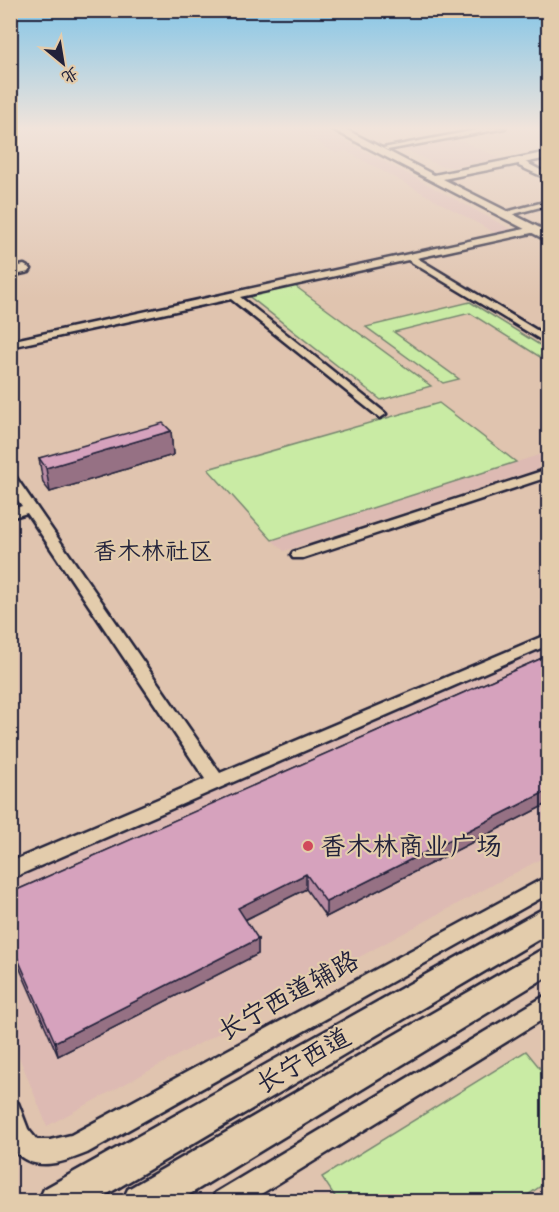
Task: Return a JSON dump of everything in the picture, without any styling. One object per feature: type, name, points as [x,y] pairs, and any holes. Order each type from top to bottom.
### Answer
[{"type":"main road","points":[[450,185],[549,237]]},
{"type":"main road","points":[[452,185],[549,231]]},
{"type":"main road","name":"长宁西道","points":[[57,1202],[549,919]]},
{"type":"main road","name":"长宁西道","points":[[141,1202],[549,960]]},
{"type":"street","points":[[510,212],[549,203]]},
{"type":"street","points":[[10,344],[533,230]]},
{"type":"street","points":[[409,257],[549,341]]},
{"type":"street","points":[[231,294],[380,414]]},
{"type":"street","points":[[298,555],[549,473]]},
{"type":"street","points":[[10,479],[216,782]]},
{"type":"street","points":[[10,514],[30,508]]},
{"type":"street","points":[[10,871],[549,639]]},
{"type":"street","name":"长宁西道辅路","points":[[10,1112],[23,1143],[40,1153],[54,1153],[88,1139],[549,884]]},
{"type":"street","points":[[224,1202],[549,1004]]},
{"type":"shaded area","points":[[407,185],[427,185],[514,231],[497,234]]},
{"type":"shaded area","points":[[548,452],[548,466],[284,551],[272,540]]},
{"type":"shaded area","points":[[548,641],[548,855],[47,1126],[11,1037],[10,876]]},
{"type":"green space","points":[[291,283],[431,386],[381,400],[246,294]]},
{"type":"green space","points":[[470,302],[548,350],[548,355],[540,357],[470,313],[394,332],[459,379],[443,383],[366,327]]},
{"type":"green space","points":[[439,403],[516,462],[272,540],[208,469]]},
{"type":"green space","points":[[526,1051],[548,1078],[548,1181],[519,1201],[338,1201],[322,1177]]},
{"type":"building","points":[[163,423],[171,431],[46,468],[39,458]]},
{"type":"building","name":"香木林商业广场","points":[[549,655],[549,790],[326,902],[306,874],[238,908],[258,939],[55,1042],[10,941],[10,893]]},
{"type":"place","name":"香木林商业广场","points":[[308,846]]},
{"type":"district","name":"香木林社区","points":[[153,551]]}]
